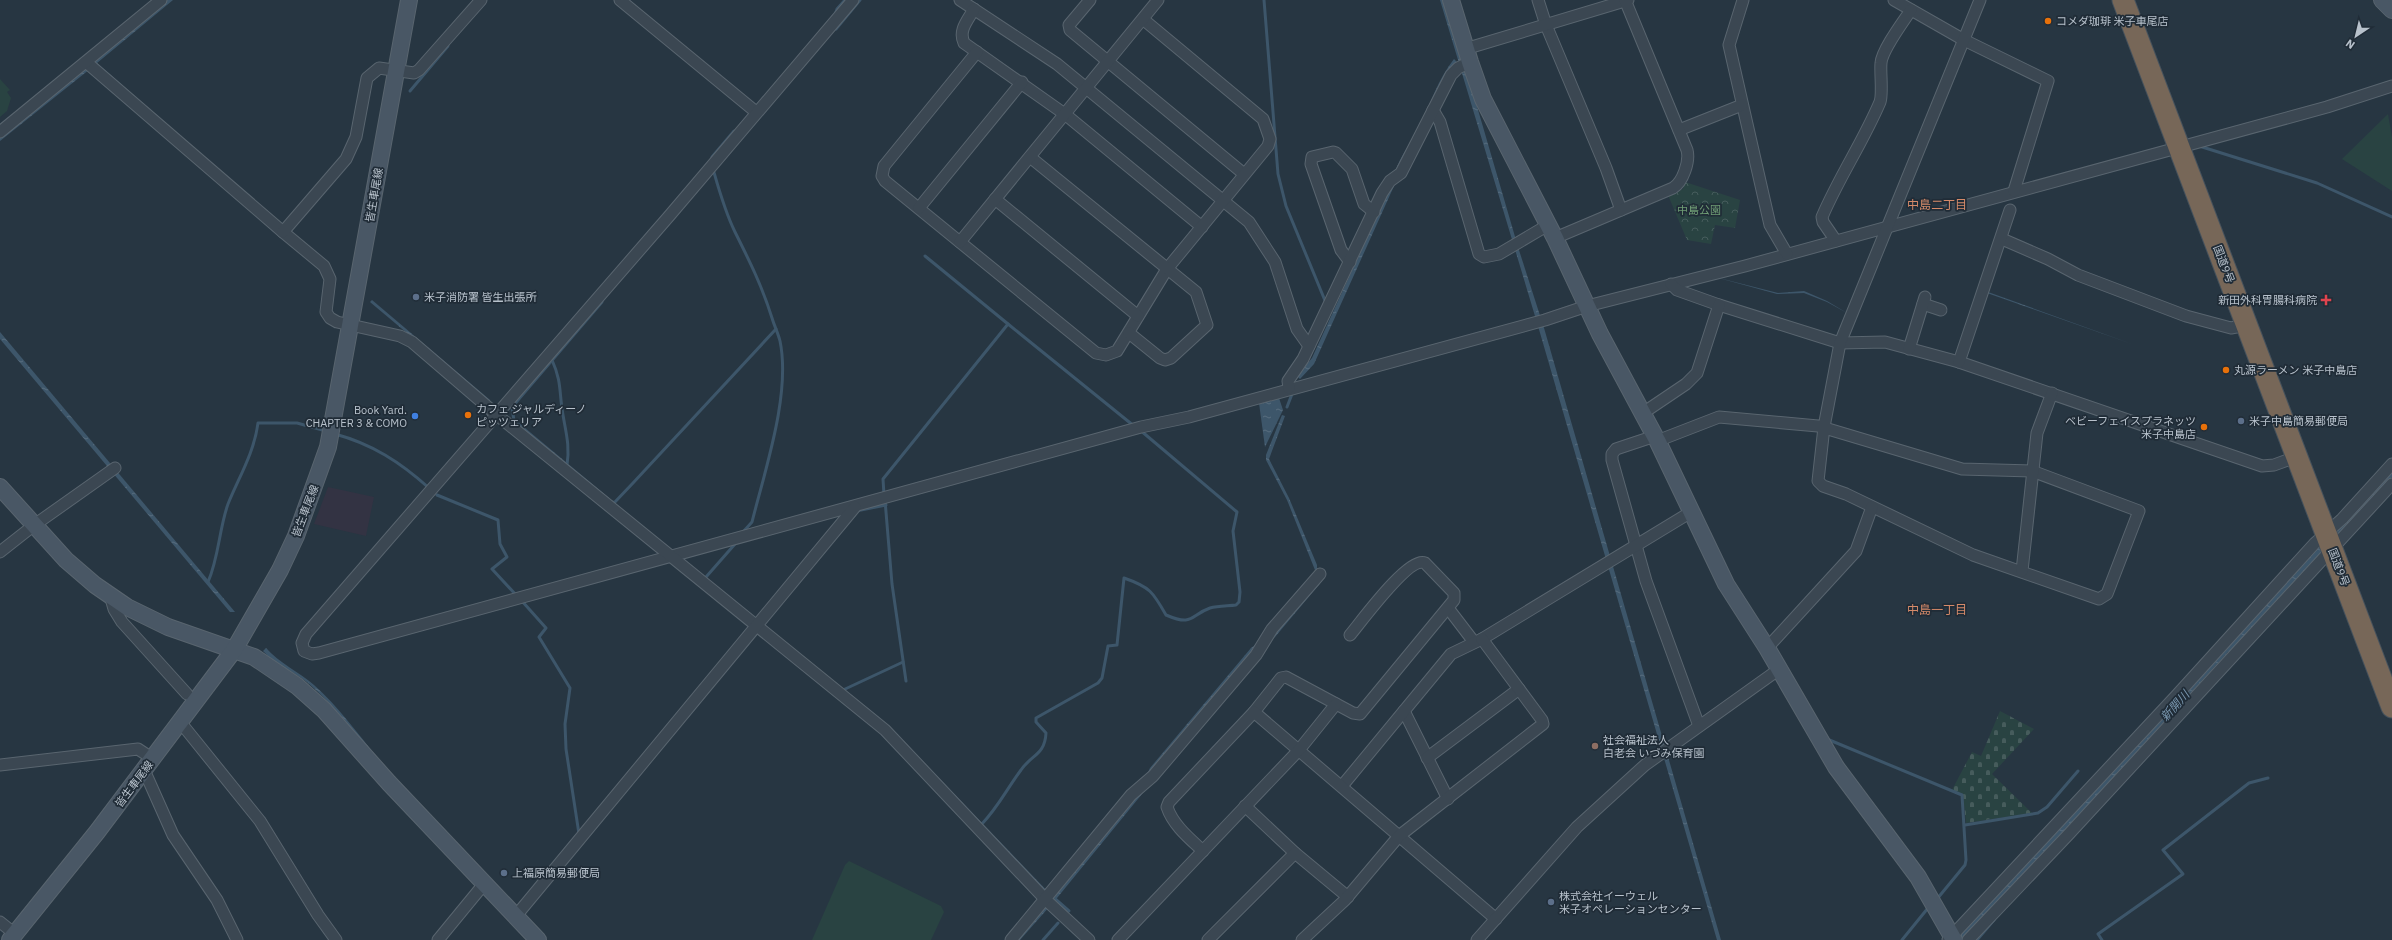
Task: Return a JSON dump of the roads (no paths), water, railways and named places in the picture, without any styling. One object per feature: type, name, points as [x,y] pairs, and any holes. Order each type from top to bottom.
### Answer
[{"type":"highway","name":"国道9号","points":[[2123,0],[2392,707]]},
{"type":"street","points":[[0,132],[90,65],[161,0]]},
{"type":"street","name":"皆生車尾線","points":[[13,937],[98,832],[181,723],[234,650],[280,570],[296,536],[316,484],[328,447],[409,0]]},
{"type":"street","points":[[283,232],[346,159],[356,137],[367,78],[379,68],[414,72],[423,67],[481,0]]},
{"type":"street","points":[[620,0],[756,112]]},
{"type":"street","points":[[853,0],[497,415],[306,634],[302,643],[304,651],[312,654],[319,653],[855,507],[1141,427],[1189,417],[1289,388],[1540,321],[1587,306],[1787,254],[2327,107],[2392,86]]},
{"type":"street","points":[[960,0],[1025,41],[1087,88],[1224,199],[1249,222],[1265,244],[1275,262],[1298,329],[1310,346]]},
{"type":"street","points":[[1090,0],[1069,25],[1070,30],[1244,174]]},
{"type":"street","points":[[960,242],[1109,63],[1144,20],[1158,0]]},
{"type":"street","points":[[1451,0],[1464,60],[1587,306],[1656,438],[1726,584],[1767,648],[1778,670],[1836,768],[1918,877],[1955,939]]},
{"type":"street","points":[[1538,0],[1546,25],[1621,210]]},
{"type":"street","points":[[1289,388],[1288,381],[1310,346],[1374,212],[1433,110],[1450,75],[1464,60],[1546,25],[1626,0],[1679,130],[1688,157],[1678,184],[1621,210],[1514,244],[1499,254],[1484,257],[1477,252],[1440,122],[1433,110]]},
{"type":"street","points":[[1743,0],[1729,40],[1742,105],[1770,225],[1787,254]]},
{"type":"street","points":[[1894,0],[1964,40],[2048,81],[2014,191]]},
{"type":"street","points":[[1699,726],[1646,581],[1612,454],[1616,449],[1656,438],[1719,417],[1824,427],[1962,469],[2032,471],[2134,508],[2139,513],[2107,594],[2102,599],[1973,555],[1872,508],[1846,494],[1823,486],[1818,481],[1824,427],[1840,343],[1980,0]]},
{"type":"street","points":[[2382,0],[2392,10]]},
{"type":"street","points":[[974,9],[962,29],[962,38],[964,43],[1066,114],[1202,227]]},
{"type":"street","points":[[1836,240],[1823,222],[1822,217],[1861,144],[1881,99],[1881,62],[1911,10]]},
{"type":"street","points":[[977,52],[882,171],[885,181],[1096,353],[1106,356],[1117,351],[1167,269],[1268,146],[1270,139],[1267,124],[1144,20]]},
{"type":"street","points":[[90,65],[328,271],[330,279],[326,312],[327,315],[337,322],[400,336],[412,342],[497,415],[673,556],[885,730],[1089,940]]},
{"type":"street","points":[[919,208],[1022,82]]},
{"type":"street","points":[[1679,130],[1742,105]]},
{"type":"street","points":[[1350,262],[1341,250],[1311,164],[1312,157],[1333,152],[1336,153],[1352,169],[1364,204],[1374,212]]},
{"type":"street","points":[[1030,157],[1196,292],[1207,326],[1171,358],[1165,360],[1160,358],[1129,333]]},
{"type":"street","points":[[995,200],[1138,316]]},
{"type":"street","points":[[1959,362],[2002,240],[2010,210]]},
{"type":"street","points":[[2002,240],[2048,259],[2078,275],[2186,316],[2231,328],[2247,326]]},
{"type":"street","points":[[1671,284],[1677,290],[1719,305],[1840,343],[1885,342],[1959,362],[2262,466],[2274,465],[2296,457]]},
{"type":"street","points":[[1909,349],[1924,301],[1941,310]]},
{"type":"street","points":[[1643,413],[1686,384],[1697,372],[1719,305]]},
{"type":"street","points":[[2022,571],[2037,433],[2052,393]]},
{"type":"street","points":[[1955,939],[2068,835],[2329,541],[2342,519],[2392,464]]},
{"type":"street","points":[[0,552],[33,526],[111,471]]},
{"type":"street","points":[[1955,939],[2329,541],[2392,484]]},
{"type":"street","points":[[0,486],[33,526],[66,560],[95,585],[134,610],[168,627],[254,657],[277,672],[324,710],[484,884],[538,940]]},
{"type":"street","points":[[515,917],[758,626],[855,507]]},
{"type":"street","points":[[1767,648],[1856,551],[1872,508]]},
{"type":"street","points":[[1342,786],[1451,654],[1478,640],[1691,512]]},
{"type":"street","points":[[1202,851],[1183,832],[1169,813],[1167,807],[1169,802],[1254,712],[1281,678],[1286,676],[1357,715],[1360,714],[1448,608],[1455,598],[1452,590],[1425,563],[1421,562],[1399,577],[1350,635]]},
{"type":"street","points":[[1011,940],[1048,899],[1138,788],[1153,776],[1259,650],[1267,636],[1320,574]]},
{"type":"street","points":[[110,595],[114,610],[122,622],[187,694]]},
{"type":"street","points":[[1302,940],[1348,897],[1399,836],[1543,724],[1542,720],[1519,689],[1478,640],[1448,608]]},
{"type":"street","points":[[1478,940],[1577,827],[1645,765],[1778,670]]},
{"type":"street","points":[[1427,758],[1519,689]]},
{"type":"street","points":[[1118,940],[1300,750],[1336,704]]},
{"type":"street","points":[[1404,711],[1448,798]]},
{"type":"street","points":[[1254,712],[1496,919]]},
{"type":"street","points":[[181,723],[260,821],[318,915],[336,940]]},
{"type":"street","points":[[0,765],[138,749],[149,764],[173,835],[217,900],[237,940]]},
{"type":"street","points":[[1245,806],[1295,853],[1348,897]]},
{"type":"street","points":[[1208,940],[1295,853]]},
{"type":"street","points":[[438,940],[484,884]]},
{"type":"street","points":[[0,922],[13,937]]},
{"type":"water","points":[[166,0],[173,0],[97,63],[282,225],[95,65],[0,141],[0,136]]},
{"type":"water","points":[[1440,0],[1446,0],[1518,247],[1544,328],[1721,940],[1717,940],[1538,326]]},
{"type":"water","points":[[1454,59],[1457,62],[1447,72],[1398,170],[1394,186],[1314,364],[1300,379],[1297,376],[1312,358],[1392,183],[1400,160],[1420,125],[1443,75]]},
{"type":"water","points":[[1715,277],[1778,293],[1804,291],[1827,301],[1847,313],[1827,302],[1804,293],[1777,294]]},
{"type":"water","points":[[1988,292],[2132,344],[1987,293]]},
{"type":"water","points":[[372,300],[490,400],[489,402],[370,302]]},
{"type":"water","points":[[0,332],[235,612],[230,612],[0,339]]},
{"type":"water","points":[[1279,398],[1283,410],[1265,447],[1259,403]]},
{"type":"water","points":[[1282,415],[1285,416],[1269,459],[1289,498],[1317,565],[1317,569],[1315,570],[1287,500],[1266,460],[1266,455]]},
{"type":"water","points":[[513,418],[615,503],[614,505],[512,420]]},
{"type":"water","name":"新開川","points":[[2392,467],[2392,477],[2258,620],[2231,651],[2228,652],[1981,922],[1963,940],[1953,940]]},
{"type":"water","points":[[1322,579],[1322,581],[1275,637],[1254,652],[1154,771],[1142,794],[1057,898],[1020,940],[1014,940],[1044,903],[863,707],[864,705],[889,726],[1052,896],[1139,791],[1150,768],[1251,648],[1271,634]]},
{"type":"water","points":[[266,648],[323,693],[377,757],[376,758],[344,719],[317,691],[308,683],[268,656],[263,651]]},
{"type":"waterway","points":[[835,15],[837,9],[845,0]]},
{"type":"waterway","points":[[836,29],[860,0]]},
{"type":"waterway","points":[[1264,0],[1278,174],[1286,206],[1326,303]]},
{"type":"waterway","points":[[410,91],[448,46]]},
{"type":"waterway","points":[[712,157],[734,131]]},
{"type":"waterway","points":[[2199,146],[2317,183],[2392,217]]},
{"type":"waterway","points":[[713,169],[728,217],[755,274],[768,306],[780,341],[782,362],[782,384],[775,432],[752,522],[743,532]]},
{"type":"waterway","points":[[884,495],[883,479],[1008,324],[925,256]]},
{"type":"waterway","points":[[514,421],[512,407],[602,302]]},
{"type":"waterway","points":[[1008,324],[1134,426]]},
{"type":"waterway","points":[[613,502],[614,503],[633,483],[776,329]]},
{"type":"waterway","points":[[552,360],[559,381],[567,440],[567,465]]},
{"type":"waterway","points":[[1287,407],[1292,394]]},
{"type":"waterway","points":[[208,582],[212,572],[228,504],[250,455],[258,423],[297,423],[326,431]]},
{"type":"waterway","points":[[981,825],[993,811],[1025,765],[1043,746],[1046,733],[1036,722],[1036,718],[1098,683],[1102,678],[1108,646],[1117,645],[1124,578],[1140,584],[1150,591],[1166,615],[1182,620],[1191,619],[1210,608],[1236,605],[1239,602],[1240,592],[1233,531],[1237,512],[1140,430]]},
{"type":"waterway","points":[[335,434],[361,443],[385,455],[407,470],[429,488]]},
{"type":"waterway","points":[[437,495],[498,520],[500,544],[507,557],[492,569],[517,596]]},
{"type":"waterway","points":[[885,500],[892,584],[906,681]]},
{"type":"waterway","points":[[856,511],[886,505]]},
{"type":"waterway","points":[[706,577],[735,544]]},
{"type":"waterway","points":[[521,600],[546,628],[539,637],[570,688],[565,724],[566,749],[579,834]]},
{"type":"waterway","points":[[843,690],[903,662]]},
{"type":"waterway","points":[[1827,739],[1962,795],[1966,860],[1965,865],[1937,899]]},
{"type":"waterway","points":[[1965,825],[2038,813],[2047,807],[2078,771]]},
{"type":"waterway","points":[[2102,940],[2098,934],[2183,874],[2163,850],[2249,783],[2268,778]]},
{"type":"waterway","points":[[1053,897],[1069,911]]},
{"type":"waterway","points":[[1902,940],[1928,908]]},
{"type":"waterway","points":[[1977,940],[1994,920]]},
{"type":"waterway","points":[[1043,940],[1058,923]]},
{"type":"place","name":"コメダ珈琲 米子車尾店","points":[[2048,21]]},
{"type":"place","name":"米子消防署 皆生出張所","points":[[416,297]]},
{"type":"place","name":"新田外科胃腸科病院","points":[[2326,300]]},
{"type":"place","name":"丸源ラーメン 米子中島店","points":[[2226,370]]},
{"type":"place","name":"カフェ ジャルディーノ ピッツェリア","points":[[468,415]]},
{"type":"place","name":"Book Yard. CHAPTER 3 & COMO","points":[[415,416]]},
{"type":"place","name":"米子中島簡易郵便局","points":[[2241,421]]},
{"type":"place","name":"ベビーフェイスプラネッツ 米子中島店","points":[[2204,427]]},
{"type":"place","name":"社会福祉法人 白老会 いづみ保育園","points":[[1595,746]]},
{"type":"place","name":"上福原簡易郵便局","points":[[504,873]]},
{"type":"place","name":"株式会社イーウェル 米子オペレーションセンター","points":[[1551,902]]},
{"type":"district","name":"中島二丁目","points":[[1937,205]]},
{"type":"district","name":"中島一丁目","points":[[1937,610]]},
{"type":"park label","name":"中島公園","points":[[1699,210]]}]
